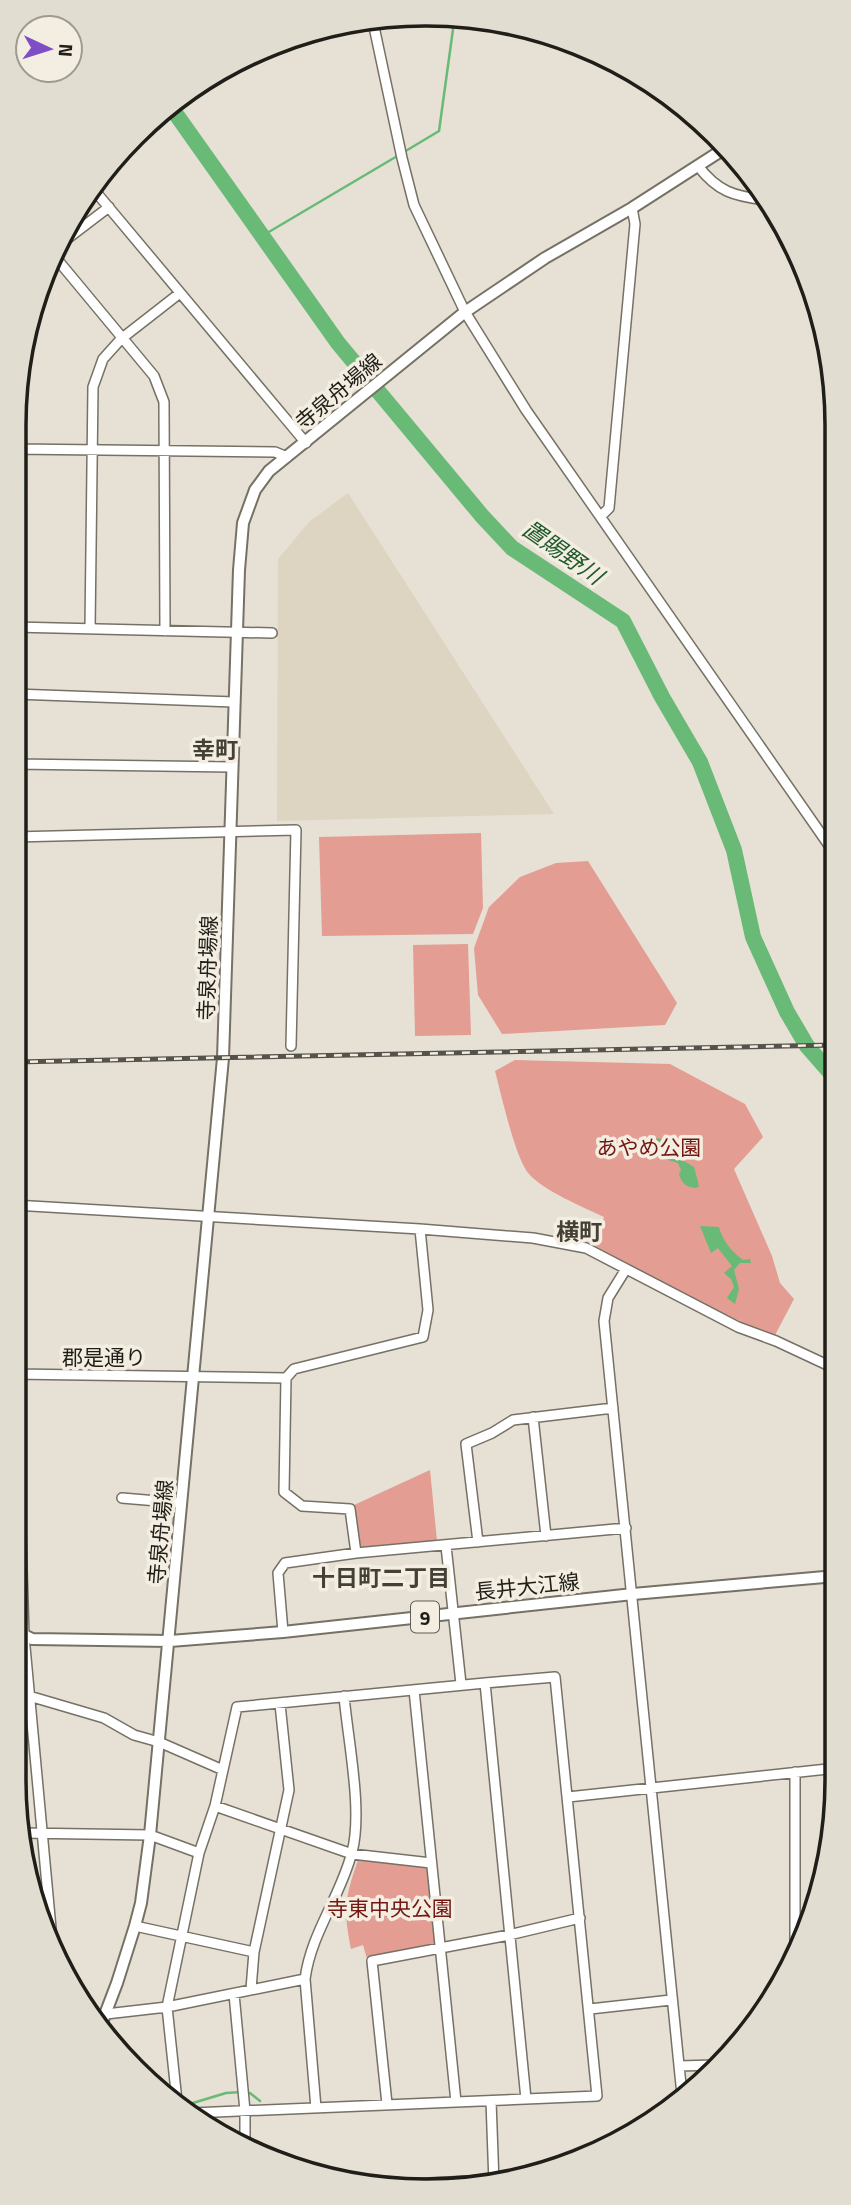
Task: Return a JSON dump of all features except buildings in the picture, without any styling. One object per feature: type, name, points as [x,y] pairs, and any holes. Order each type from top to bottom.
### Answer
[{"type":"main road","name":"寺泉舟場線","points":[[105,2017],[141,1903],[170,1641],[223,1058],[236,632],[243,523],[256,490],[269,471],[461,315],[545,258],[632,208],[718,153]]},
{"type":"main road","name":"長井大江線","points":[[26,1636],[32,1639],[170,1641],[825,1577]]},
{"type":"street","points":[[375,30],[414,205],[461,315],[825,840]]},
{"type":"street","points":[[698,166],[710,182],[729,193],[753,198]]},
{"type":"street","points":[[99,196],[180,293],[310,440]]},
{"type":"street","points":[[77,231],[109,207]]},
{"type":"street","points":[[601,516],[609,508],[635,223],[632,208]]},
{"type":"street","points":[[61,264],[154,376],[164,402],[165,631]]},
{"type":"street","points":[[90,629],[93,387],[103,359],[121,338],[180,293]]},
{"type":"street","points":[[26,449],[275,452],[287,457]]},
{"type":"street","points":[[26,627],[272,633]]},
{"type":"street","points":[[26,694],[234,702]]},
{"type":"street","points":[[26,764],[232,768]]},
{"type":"street","points":[[26,837],[296,830],[291,1046]]},
{"type":"street","points":[[26,1207],[420,1229],[533,1238],[576,1246],[586,1248],[738,1326],[825,1364]]},
{"type":"street","points":[[356,1553],[350,1509],[302,1506],[284,1492],[286,1378],[294,1369],[423,1337],[428,1310],[420,1229]]},
{"type":"street","points":[[626,1269],[608,1298],[604,1321],[681,2086]]},
{"type":"street","name":"郡是通り","points":[[26,1374],[286,1378]]},
{"type":"street","points":[[478,1542],[467,1444],[513,1420],[612,1408]]},
{"type":"street","points":[[533,1417],[546,1536]]},
{"type":"street","points":[[122,1498],[181,1503]]},
{"type":"street","points":[[283,1632],[278,1573],[285,1563],[356,1553],[625,1528]]},
{"type":"street","points":[[446,1546],[461,1685]]},
{"type":"street","points":[[26,1677],[50,1914]]},
{"type":"street","points":[[176,2091],[167,2007],[199,1853],[215,1806],[237,1707],[555,1677],[597,2096],[206,2112]]},
{"type":"street","points":[[485,1684],[526,2099]]},
{"type":"street","points":[[414,1690],[456,2102]]},
{"type":"street","points":[[29,1696],[104,1718],[134,1735],[159,1742],[223,1770]]},
{"type":"street","points":[[316,2108],[305,1979],[307,1959],[352,1854],[357,1826],[344,1696]]},
{"type":"street","points":[[251,1989],[254,1952],[289,1790],[280,1704]]},
{"type":"street","points":[[568,1797],[825,1769]]},
{"type":"street","points":[[795,1772],[795,1930]]},
{"type":"street","points":[[215,1806],[352,1854],[431,1863]]},
{"type":"street","points":[[30,1833],[150,1835],[199,1853]]},
{"type":"street","points":[[387,2105],[372,1961],[509,1935],[580,1918]]},
{"type":"street","points":[[135,1926],[254,1952]]},
{"type":"street","points":[[106,2014],[167,2007],[305,1979]]},
{"type":"street","points":[[234,1994],[245,2136]]},
{"type":"street","points":[[590,2009],[671,2000]]},
{"type":"street","points":[[679,2066],[705,2065]]},
{"type":"street","points":[[491,2101],[494,2172]]},
{"type":"shaded area","points":[[348,493],[554,814],[277,821],[278,559],[310,521]]},
{"type":"shaded area","points":[[658,1138],[663,1140],[675,1156],[694,1167],[699,1186],[696,1188],[685,1184],[679,1174],[681,1170],[678,1163],[665,1159],[651,1148],[652,1141]]},
{"type":"shaded area","points":[[700,1226],[719,1227],[725,1241],[735,1253],[743,1260],[750,1259],[751,1263],[740,1263],[734,1270],[739,1289],[735,1304],[727,1298],[734,1287],[731,1279],[724,1273],[732,1266],[718,1248],[711,1253]]},
{"type":"green space","points":[[481,833],[483,908],[473,934],[322,936],[319,837]]},
{"type":"green space","points":[[588,861],[677,1003],[665,1025],[502,1034],[478,995],[474,948],[489,907],[520,877],[556,863]]},
{"type":"green space","points":[[468,944],[471,1035],[415,1036],[413,945]]},
{"type":"green space","name":"あやめ公園","points":[[515,1060],[670,1064],[745,1104],[763,1137],[734,1169],[772,1256],[780,1283],[794,1299],[774,1337],[714,1309],[595,1246],[604,1217],[544,1186],[529,1174],[524,1166],[509,1125],[495,1071]]},
{"type":"green space","points":[[430,1470],[437,1541],[360,1548],[354,1505]]},
{"type":"green space","name":"寺東中央公園","points":[[358,1860],[430,1868],[437,1944],[367,1959],[363,1945],[351,1949],[347,1904]]},
{"type":"waterway","points":[[404,152],[439,131],[453,27]]},
{"type":"waterway","name":"置賜野川","points":[[176,114],[338,343],[482,516],[512,548],[623,621],[662,697],[700,762],[734,850],[753,937],[787,1012],[807,1046],[825,1067]]},
{"type":"waterway","points":[[262,236],[399,155]]},
{"type":"waterway","points":[[192,2103],[226,2093],[241,2092]]},
{"type":"waterway","points":[[250,2093],[260,2101]]},
{"type":"railway","points":[[26,1062],[825,1045]]},
{"type":"district","name":"幸町","points":[[215,749]]},
{"type":"district","name":"横町","points":[[579,1231]]},
{"type":"district","name":"十日町二丁目","points":[[381,1577]]}]
